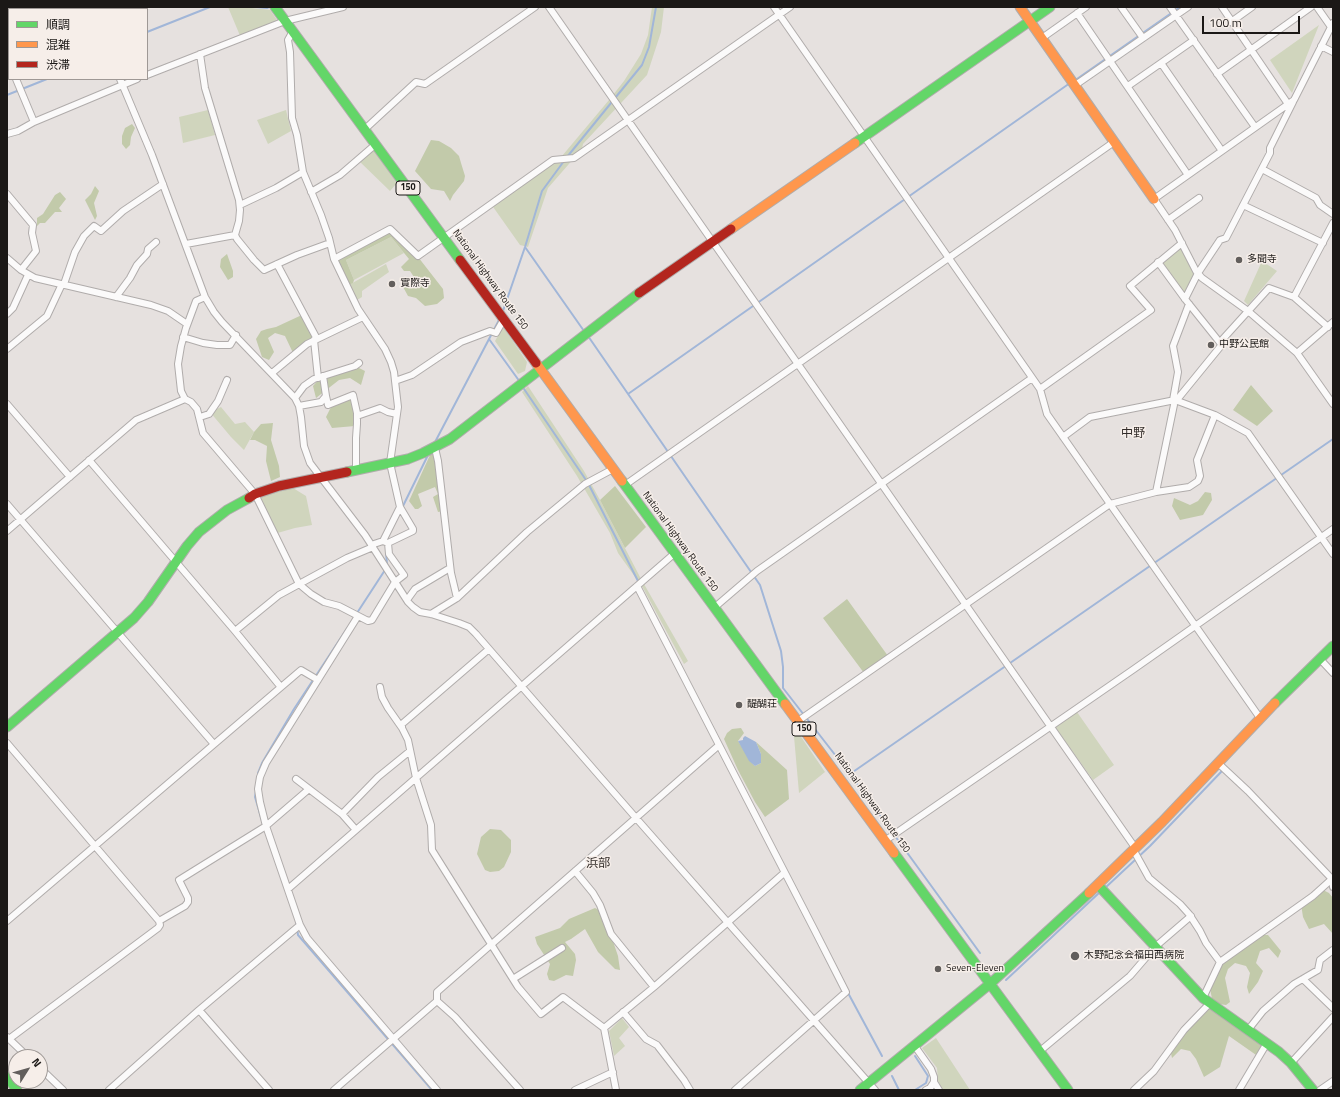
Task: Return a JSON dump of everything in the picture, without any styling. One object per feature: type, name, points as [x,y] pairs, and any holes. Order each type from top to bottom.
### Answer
[{"type":"main road","name":"National Highway Route 150","points":[[275,7],[1068,1090]]},
{"type":"main road","points":[[1020,7],[1154,199]]},
{"type":"main road","points":[[7,727],[134,618],[148,602],[199,532],[227,510],[255,494],[279,486],[408,459],[435,448],[464,429],[625,303],[1050,7]]},
{"type":"main road","points":[[860,1090],[991,984],[1098,885],[1135,850],[1260,718],[1333,646]]},
{"type":"main road","points":[[1098,885],[1206,1001],[1267,1043],[1291,1062],[1313,1090]]},
{"type":"main road","points":[[7,1077],[17,1090]]},
{"type":"street","points":[[148,75],[286,21],[343,7]]},
{"type":"street","points":[[365,129],[416,82],[425,84],[535,7]]},
{"type":"street","points":[[548,7],[1135,850],[1149,878],[1180,904],[1191,916],[1206,943],[1220,962]]},
{"type":"street","points":[[774,7],[1032,378],[1040,390],[1047,414],[1260,718]]},
{"type":"street","points":[[334,259],[390,229],[418,256],[553,160],[574,158],[790,7]]},
{"type":"street","points":[[1042,38],[1086,7]]},
{"type":"street","points":[[1122,7],[1143,38]]},
{"type":"street","points":[[1072,83],[1110,61],[1188,7]]},
{"type":"street","points":[[1222,7],[1288,104]]},
{"type":"street","points":[[1231,22],[1252,7]]},
{"type":"street","points":[[1217,74],[1311,7]]},
{"type":"street","points":[[1156,492],[1175,400],[1178,372],[1173,346],[1187,302],[1198,273],[1220,240],[1226,238],[1270,153],[1270,148],[1332,25],[1317,7]]},
{"type":"street","points":[[1171,8],[1255,127]]},
{"type":"street","points":[[1077,14],[1188,174]]},
{"type":"street","points":[[235,631],[279,595],[347,558],[372,546],[413,531],[414,529],[400,507],[390,463],[398,407],[391,362],[385,349],[358,309],[334,259],[330,243],[303,172],[298,135],[292,118],[290,52],[288,40],[293,31]]},
{"type":"street","points":[[1128,86],[1194,40]]},
{"type":"street","points":[[1321,46],[1333,52]]},
{"type":"street","points":[[200,54],[205,88],[240,205],[239,221],[235,235]]},
{"type":"street","points":[[1161,63],[1222,151]]},
{"type":"street","points":[[16,80],[34,122]]},
{"type":"street","points":[[7,134],[18,131],[34,122],[121,82],[132,80]]},
{"type":"street","points":[[121,82],[163,184],[205,297],[214,312],[295,398],[299,406],[304,446],[310,463],[372,546],[407,600],[413,608],[420,612],[431,614],[469,627],[875,1090]]},
{"type":"street","points":[[1294,100],[1154,199],[1182,242],[1202,278],[1248,311],[1297,353],[1333,404]]},
{"type":"street","points":[[625,485],[1114,142]]},
{"type":"street","points":[[311,192],[340,175],[376,144]]},
{"type":"street","points":[[1262,168],[1316,198],[1320,205],[1333,214]]},
{"type":"street","points":[[240,205],[276,188],[303,172]]},
{"type":"street","points":[[7,349],[47,316],[63,284],[75,252],[84,236],[94,226],[101,231],[124,211],[163,184]]},
{"type":"street","points":[[7,194],[33,226],[32,233],[36,251],[21,270]]},
{"type":"street","points":[[1168,220],[1199,198]]},
{"type":"street","points":[[1243,205],[1323,243]]},
{"type":"street","points":[[1294,296],[1333,223]]},
{"type":"street","points":[[186,244],[235,235]]},
{"type":"street","points":[[235,235],[254,260],[264,270],[330,243]]},
{"type":"street","points":[[116,297],[130,278],[137,265],[147,254],[148,248],[156,242]]},
{"type":"street","points":[[1040,390],[1150,310],[1130,286],[1182,242]]},
{"type":"street","points":[[7,258],[21,270],[35,278],[152,305],[168,311],[187,324]]},
{"type":"street","points":[[1158,262],[1187,302],[1221,344]]},
{"type":"street","points":[[277,264],[316,340],[321,377],[328,405],[353,395],[357,416],[356,470]]},
{"type":"street","points":[[7,314],[13,308],[28,275]]},
{"type":"street","points":[[1175,400],[1220,347],[1222,340],[1269,288],[1294,296],[1330,325],[1297,353]]},
{"type":"street","points":[[205,297],[196,301],[183,338],[178,364],[181,391],[184,399],[191,402],[197,409],[203,433],[255,494],[299,584],[324,602],[339,606],[368,621],[372,620],[395,582],[404,575],[390,554],[386,542],[400,507]]},
{"type":"street","points":[[272,373],[307,344],[363,317]]},
{"type":"street","points":[[395,381],[412,375],[461,342],[490,331],[496,333],[504,319]]},
{"type":"street","points":[[183,338],[217,346],[230,345],[236,335]]},
{"type":"street","points":[[295,398],[304,386],[314,379],[355,366],[359,363]]},
{"type":"street","points":[[715,607],[757,571],[1032,378]]},
{"type":"street","points":[[200,417],[209,414],[218,401],[227,380]]},
{"type":"street","points":[[299,406],[321,402],[326,396]]},
{"type":"street","points":[[7,531],[136,420],[184,399]]},
{"type":"street","points":[[1063,437],[1090,417],[1175,400],[1215,415],[1248,433],[1333,554]]},
{"type":"street","points":[[7,404],[70,477]]},
{"type":"street","points":[[357,416],[380,408],[397,414]]},
{"type":"street","points":[[798,721],[1110,504],[1156,492],[1189,487],[1198,481],[1200,476],[1197,460],[1215,415]]},
{"type":"street","points":[[435,448],[438,461],[450,568],[457,598]]},
{"type":"street","points":[[89,460],[280,686]]},
{"type":"street","points":[[431,614],[457,598],[527,532],[586,484],[613,469]]},
{"type":"street","points":[[7,504],[213,743]]},
{"type":"street","points":[[886,840],[1196,626],[1333,529]]},
{"type":"street","points":[[288,889],[675,553]]},
{"type":"street","points":[[407,600],[414,589],[450,568]]},
{"type":"street","points":[[637,586],[718,746],[846,992],[735,1090]]},
{"type":"street","points":[[358,616],[266,763],[260,778],[258,789],[260,802],[266,826],[300,925],[307,938],[437,1090]]},
{"type":"street","points":[[402,728],[402,724],[489,649]]},
{"type":"street","points":[[1320,659],[1333,673]]},
{"type":"street","points":[[7,921],[280,686],[301,670],[318,680]]},
{"type":"street","points":[[380,687],[385,703],[402,728],[408,740],[416,778],[431,824],[432,850],[513,979],[540,1014],[563,997],[604,1028],[616,1090]]},
{"type":"street","points":[[7,743],[95,845],[160,924],[158,928],[8,1038],[20,1049]]},
{"type":"street","points":[[334,1090],[437,1001],[437,992],[490,944],[718,746]]},
{"type":"street","points":[[342,814],[378,776],[410,751]]},
{"type":"street","points":[[1218,763],[1248,791],[1332,878],[1333,887]]},
{"type":"street","points":[[296,779],[342,814],[356,830]]},
{"type":"street","points":[[159,921],[185,906],[188,902],[188,898],[179,880],[266,826],[309,789]]},
{"type":"street","points":[[575,871],[593,893],[600,905],[612,934],[654,987]]},
{"type":"street","points":[[604,1028],[654,987],[784,874]]},
{"type":"street","points":[[1134,1090],[1154,1071],[1206,1001],[1220,962],[1313,896],[1332,878]]},
{"type":"street","points":[[1040,1052],[1130,976],[1155,947],[1191,916]]},
{"type":"street","points":[[109,1090],[199,1010],[300,925]]},
{"type":"street","points":[[513,979],[562,948]]},
{"type":"street","points":[[1248,1030],[1263,1011],[1294,984],[1318,970],[1320,960],[1333,950]]},
{"type":"street","points":[[1303,979],[1333,1008]]},
{"type":"street","points":[[437,1001],[456,1017],[520,1090]]},
{"type":"street","points":[[199,1010],[269,1090]]},
{"type":"street","points":[[623,1012],[646,1039],[658,1045],[690,1090]]},
{"type":"street","points":[[1291,1062],[1333,1017]]},
{"type":"street","points":[[1239,1090],[1267,1043]]},
{"type":"street","points":[[914,1045],[931,1069],[934,1082],[939,1090]]},
{"type":"street","points":[[575,1090],[612,1072]]},
{"type":"street","points":[[48,1076],[63,1090]]},
{"type":"street","points":[[1320,1090],[1333,1080]]},
{"type":"street","points":[[926,1090],[930,1088],[934,1082]]},
{"type":"green space","points":[[7,7],[44,7],[8,8],[7,23]]},
{"type":"green space","points":[[228,7],[270,10],[279,23],[241,38]]},
{"type":"green space","points":[[652,7],[664,7],[661,32],[647,75],[583,144],[582,149],[548,188],[528,247],[520,245],[491,204],[562,156],[609,100],[624,81],[641,54],[648,35]]},
{"type":"green space","points":[[1319,25],[1292,93],[1270,60]]},
{"type":"green space","points":[[208,110],[215,135],[183,143],[179,117]]},
{"type":"green space","points":[[286,110],[291,131],[268,144],[257,120]]},
{"type":"green space","points":[[132,124],[135,128],[131,137],[130,145],[126,149],[122,144],[122,136],[125,128]]},
{"type":"green space","points":[[431,140],[439,141],[451,148],[459,156],[465,176],[464,181],[450,201],[444,191],[431,189],[415,171]]},
{"type":"green space","points":[[372,147],[397,183],[390,191],[358,160]]},
{"type":"green space","points":[[95,186],[99,191],[94,203],[97,216],[95,220],[85,200],[91,194]]},
{"type":"green space","points":[[60,192],[66,199],[59,208],[62,212],[55,212],[45,223],[40,223],[37,226],[37,218],[43,214],[55,195]]},
{"type":"green space","points":[[390,229],[415,253],[443,289],[444,298],[437,304],[425,306],[416,298],[408,296],[402,285],[414,277],[410,271],[404,271],[401,267],[409,259],[391,237],[346,260],[354,280],[353,283],[349,285],[335,261]]},
{"type":"green space","points":[[391,237],[404,253],[354,280],[346,260]]},
{"type":"green space","points":[[1182,243],[1198,273],[1185,299],[1160,261]]},
{"type":"green space","points":[[227,254],[233,271],[233,277],[228,280],[220,267],[221,259]]},
{"type":"green space","points":[[1262,261],[1277,271],[1248,305],[1244,301]]},
{"type":"green space","points":[[386,264],[389,272],[362,291],[362,297],[357,300],[349,285]]},
{"type":"green space","points":[[304,314],[315,340],[294,355],[285,336],[275,333],[268,338],[274,352],[269,360],[262,357],[256,339],[261,331],[276,327]]},
{"type":"green space","points":[[503,327],[527,362],[525,371],[518,374],[495,341]]},
{"type":"green space","points":[[355,366],[365,371],[361,385],[350,378],[339,380],[316,398],[313,386],[321,377],[330,371]]},
{"type":"green space","points":[[1251,385],[1273,411],[1257,426],[1233,410]]},
{"type":"green space","points":[[528,386],[584,471],[640,577],[688,661],[684,664],[643,588],[618,553],[610,533],[577,476],[522,392]]},
{"type":"green space","points":[[350,396],[357,419],[355,426],[332,428],[326,417],[330,409],[335,402]]},
{"type":"green space","points":[[221,407],[235,424],[245,422],[254,432],[244,450],[210,412]]},
{"type":"green space","points":[[273,423],[271,440],[279,466],[280,477],[271,481],[266,461],[267,446],[255,440],[250,440],[254,432],[261,424]]},
{"type":"green space","points":[[436,454],[443,511],[438,512],[433,497],[438,494],[435,487],[418,494],[422,506],[415,509],[409,501],[430,455]]},
{"type":"green space","points":[[615,486],[646,527],[625,548],[600,500]]},
{"type":"green space","points":[[293,488],[306,496],[312,525],[274,534],[260,505],[262,496]]},
{"type":"green space","points":[[1205,492],[1211,493],[1212,500],[1203,515],[1180,520],[1172,506],[1174,498],[1190,505],[1198,501]]},
{"type":"green space","points":[[847,599],[888,656],[864,673],[823,618]]},
{"type":"green space","points":[[1077,712],[1114,765],[1093,780],[1055,727]]},
{"type":"green space","points":[[793,725],[825,772],[799,793]]},
{"type":"green space","points":[[741,728],[744,733],[738,741],[755,766],[761,763],[761,754],[756,742],[787,770],[789,799],[765,817],[738,770],[724,739],[727,733],[732,729]]},
{"type":"green space","points":[[490,829],[501,830],[511,840],[511,852],[504,867],[499,871],[490,872],[485,870],[477,854],[481,837]]},
{"type":"green space","points":[[1321,889],[1329,893],[1333,898],[1333,934],[1324,924],[1309,929],[1303,917],[1301,904]]},
{"type":"green space","points":[[595,908],[603,912],[618,956],[620,970],[615,969],[598,952],[585,929],[565,942],[575,954],[576,960],[573,976],[566,975],[554,981],[549,980],[547,974],[550,964],[537,944],[535,937],[560,928],[569,919]]},
{"type":"green space","points":[[1258,935],[1268,935],[1281,951],[1278,958],[1269,948],[1260,951],[1256,963],[1263,971],[1258,982],[1249,994],[1247,987],[1250,973],[1246,966],[1235,963],[1228,969],[1225,978],[1230,1002],[1226,1005],[1219,1004],[1212,999],[1209,983],[1220,962]]},
{"type":"green space","points":[[1212,1005],[1267,1043],[1259,1057],[1229,1036],[1220,1067],[1204,1077],[1196,1059],[1190,1051],[1181,1049],[1172,1058],[1170,1049],[1180,1036]]},
{"type":"green space","points":[[622,1018],[629,1027],[619,1038],[625,1046],[614,1056],[609,1031]]},
{"type":"green space","points":[[936,1038],[970,1090],[943,1090],[938,1081],[937,1068],[922,1048]]},
{"type":"water","points":[[745,736],[756,742],[761,754],[761,763],[755,766],[749,761],[738,741],[743,740]]},
{"type":"waterway","points":[[148,32],[210,7]]},
{"type":"waterway","points":[[256,7],[269,7]]},
{"type":"waterway","points":[[567,157],[642,65],[649,47],[656,7]]},
{"type":"waterway","points":[[1074,81],[1180,7]]},
{"type":"waterway","points":[[7,95],[44,80]]},
{"type":"waterway","points":[[628,394],[1070,83]]},
{"type":"waterway","points":[[503,311],[542,191],[564,161]]},
{"type":"waterway","points":[[525,247],[584,331]]},
{"type":"waterway","points":[[434,444],[499,320]]},
{"type":"waterway","points":[[588,336],[760,585],[781,651],[783,688],[850,774],[980,953]]},
{"type":"waterway","points":[[489,339],[520,382]]},
{"type":"waterway","points":[[522,386],[588,483],[639,583]]},
{"type":"waterway","points":[[850,774],[1333,439]]},
{"type":"waterway","points":[[402,508],[429,453]]},
{"type":"waterway","points":[[386,551],[387,565]]},
{"type":"waterway","points":[[357,613],[385,570]]},
{"type":"waterway","points":[[258,773],[262,763],[294,709],[348,627]]},
{"type":"waterway","points":[[1105,888],[1150,846],[1222,771],[1221,769]]},
{"type":"waterway","points":[[256,791],[255,797],[263,824]]},
{"type":"waterway","points":[[1006,980],[1100,892]]},
{"type":"waterway","points":[[296,921],[298,935],[432,1090]]},
{"type":"waterway","points":[[847,991],[882,1056]]},
{"type":"waterway","points":[[915,1056],[928,1076],[926,1083],[915,1090]]},
{"type":"waterway","points":[[892,1076],[899,1090]]},
{"type":"traffic: fast","points":[[275,7],[460,260]]},
{"type":"traffic: fast","points":[[855,143],[1050,7]]},
{"type":"traffic: fast","points":[[347,472],[408,459],[450,439],[639,293]]},
{"type":"traffic: fast","points":[[622,481],[785,704]]},
{"type":"traffic: fast","points":[[7,727],[134,618],[148,602],[187,546],[199,532],[227,510],[249,498]]},
{"type":"traffic: fast","points":[[1275,703],[1333,646]]},
{"type":"traffic: fast","points":[[894,853],[1068,1090]]},
{"type":"traffic: fast","points":[[1098,885],[1203,998],[1279,1052],[1291,1063],[1313,1090]]},
{"type":"traffic: fast","points":[[860,1090],[991,983],[1089,893]]},
{"type":"traffic: fast","points":[[7,1077],[17,1090]]},
{"type":"traffic: slow","points":[[1020,7],[1154,199]]},
{"type":"traffic: slow","points":[[731,229],[855,143]]},
{"type":"traffic: slow","points":[[536,363],[622,481]]},
{"type":"traffic: slow","points":[[1089,893],[1162,822],[1275,703]]},
{"type":"traffic: slow","points":[[785,704],[894,853]]},
{"type":"traffic: jam","points":[[639,293],[731,229]]},
{"type":"traffic: jam","points":[[460,260],[536,363]]},
{"type":"traffic: jam","points":[[249,498],[255,494],[279,486],[347,472]]},
{"type":"place","name":"多聞寺","points":[[1239,260]]},
{"type":"place","name":"實際寺","points":[[392,284]]},
{"type":"place","name":"中野公民館","points":[[1211,345]]},
{"type":"place","name":"醍醐荘","points":[[739,705]]},
{"type":"place","name":"木野記念会福田西病院","points":[[1075,956]]},
{"type":"place","name":"Seven-Eleven","points":[[938,969]]},
{"type":"district","name":"中野","points":[[1133,434]]},
{"type":"district","name":"浜部","points":[[598,864]]}]
